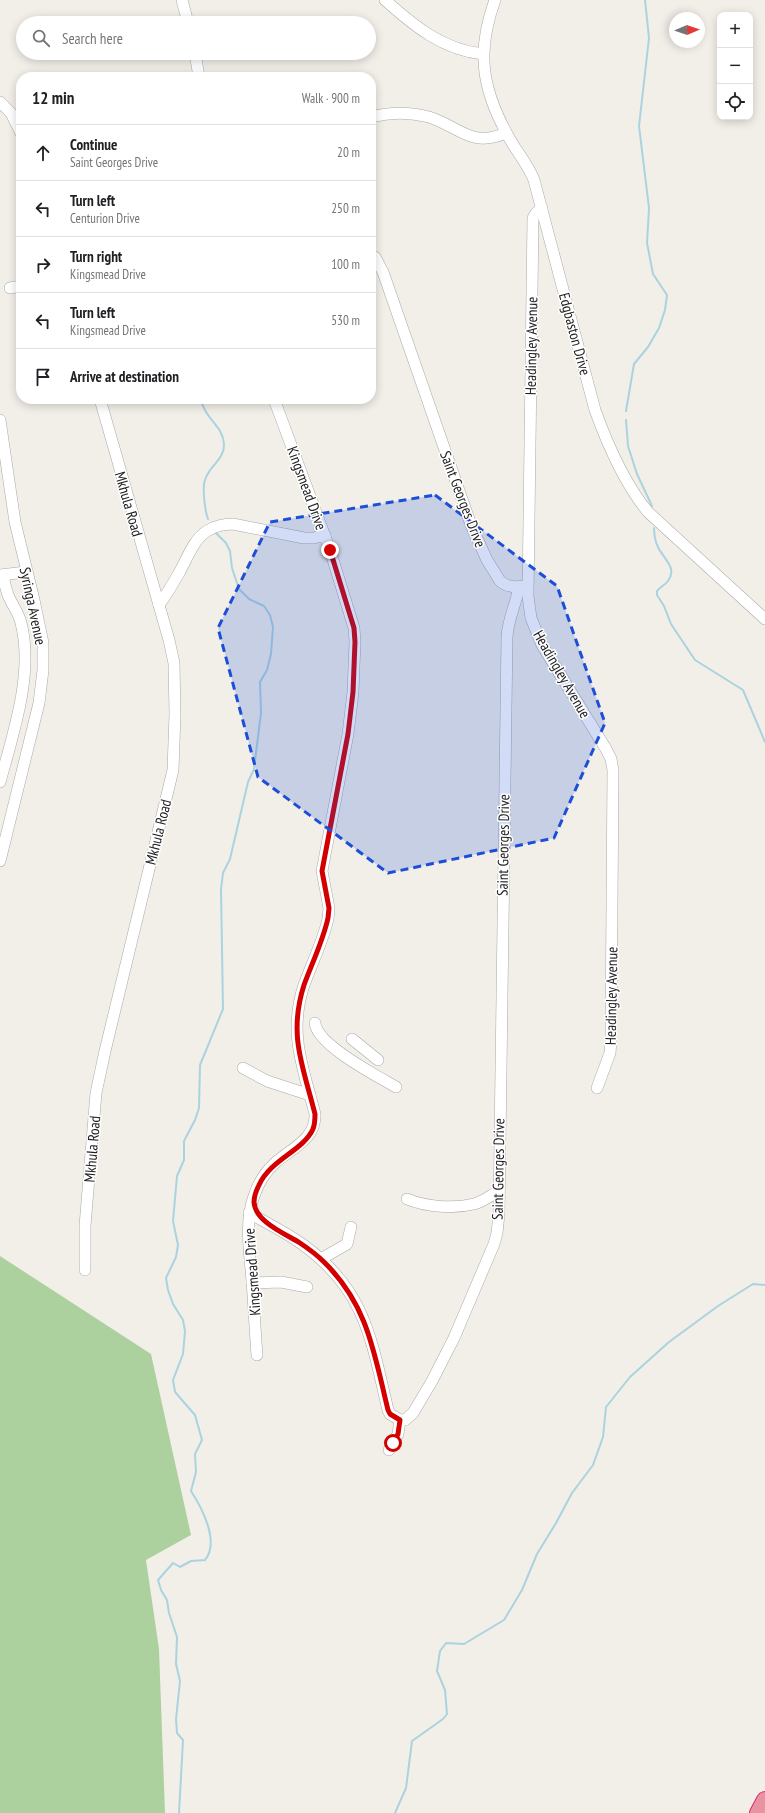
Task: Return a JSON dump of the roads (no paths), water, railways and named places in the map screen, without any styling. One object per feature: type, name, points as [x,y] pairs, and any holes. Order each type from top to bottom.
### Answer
[{"type":"highway","points":[[758,1813],[765,1800]]},
{"type":"street","points":[[182,0],[186,16]]},
{"type":"street","points":[[385,0],[436,40],[455,49],[483,54]]},
{"type":"street","name":"Edgbaston Drive","points":[[495,0],[487,25],[483,54],[486,83],[506,133],[531,171],[595,410],[603,430],[627,480],[637,498],[648,512],[765,619]]},
{"type":"street","points":[[196,60],[198,72]]},
{"type":"street","points":[[0,102],[10,113],[16,124]]},
{"type":"street","points":[[376,116],[397,113],[420,115],[451,126],[473,138],[487,140],[506,133]]},
{"type":"street","name":"Headingley Avenue","points":[[542,208],[533,218],[524,586],[528,596],[531,618],[542,646],[606,748],[614,770],[611,1041],[610,1053],[597,1088]]},
{"type":"street","name":"Saint Georges Drive","points":[[376,257],[380,263],[478,543],[500,581],[509,587],[524,586]]},
{"type":"street","name":"Mkhula Road","points":[[85,1270],[85,1226],[96,1094],[173,770],[175,714],[174,663],[169,640],[101,404]]},
{"type":"street","name":"Kingsmead Drive","points":[[257,1354],[248,1237],[249,1213],[254,1195],[262,1179],[274,1164],[305,1140],[314,1128],[315,1114],[298,1051],[296,1028],[304,986],[328,918],[329,908],[322,871],[348,734],[353,692],[355,648],[354,628],[340,578],[276,404]]},
{"type":"street","name":"Syringa Avenue","points":[[0,420],[14,522],[40,626],[43,643],[44,670],[39,703],[0,861]]},
{"type":"street","points":[[159,605],[169,591],[197,542],[206,531],[215,527],[223,524],[233,524],[304,538],[314,538],[324,535]]},
{"type":"street","points":[[0,782],[15,726],[25,673],[21,623],[8,595],[1,575],[26,572]]},
{"type":"street","name":"Saint Georges Drive","points":[[400,1420],[405,1420],[413,1413],[432,1381],[454,1338],[497,1233],[499,1191],[507,637],[510,618],[524,586]]},
{"type":"street","points":[[315,1023],[320,1036],[329,1044],[396,1087]]},
{"type":"street","points":[[352,1039],[378,1060]]},
{"type":"street","points":[[243,1068],[267,1081],[310,1095]]},
{"type":"street","points":[[407,1199],[432,1206],[466,1205],[475,1204],[499,1191]]},
{"type":"street","points":[[254,1195],[256,1209],[268,1224]]},
{"type":"street","points":[[249,1213],[301,1243],[333,1271],[349,1291],[358,1307],[369,1334],[388,1410],[390,1414],[400,1420],[398,1434],[389,1450]]},
{"type":"street","points":[[248,1237],[250,1230],[255,1224],[268,1224]]},
{"type":"street","points":[[321,1259],[347,1244],[351,1228]]},
{"type":"street","points":[[252,1283],[281,1282],[307,1287]]},
{"type":"waterway","points":[[626,411],[634,364],[648,347],[659,328],[665,310],[667,295],[653,274],[647,243],[649,208],[639,126],[649,38],[645,0]]},
{"type":"waterway","points":[[202,404],[222,435],[224,445],[222,455],[207,475],[204,484],[204,500],[208,519]]},
{"type":"waterway","points":[[626,420],[628,446],[637,474],[652,506]]},
{"type":"waterway","points":[[654,528],[655,539],[671,570],[668,581],[657,591],[657,595],[664,606],[671,624],[695,660],[743,690],[765,742]]},
{"type":"waterway","points":[[179,1813],[183,1740],[177,1733],[176,1719],[180,1681],[176,1664],[177,1637],[169,1613],[167,1600],[161,1590],[158,1580],[173,1563],[180,1567],[191,1561],[205,1560],[209,1553],[211,1544],[208,1525],[200,1506],[191,1491],[196,1472],[195,1454],[202,1440],[195,1415],[175,1392],[173,1380],[183,1354],[185,1331],[183,1320],[173,1304],[166,1278],[176,1257],[178,1245],[173,1221],[177,1176],[184,1160],[184,1141],[195,1120],[199,1108],[200,1065],[223,1009],[221,889],[223,873],[230,859],[248,782],[254,769],[261,713],[260,682],[267,670],[271,654],[273,627],[270,615],[264,606],[249,599],[239,589],[232,568],[230,551],[226,543],[216,533]]},
{"type":"waterway","points":[[395,1813],[406,1788],[412,1741],[443,1719],[447,1714],[445,1690],[437,1671],[440,1651],[446,1643],[464,1644],[504,1620],[522,1590],[537,1554],[572,1493],[593,1465],[603,1437],[606,1407],[630,1377],[669,1342],[718,1306],[753,1284],[765,1285]]}]
